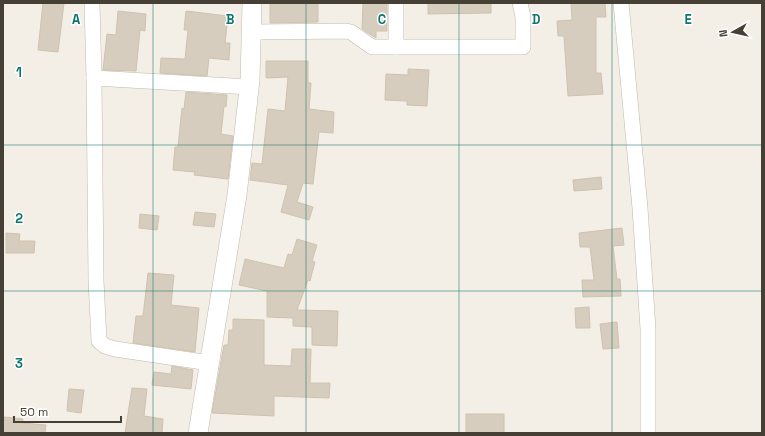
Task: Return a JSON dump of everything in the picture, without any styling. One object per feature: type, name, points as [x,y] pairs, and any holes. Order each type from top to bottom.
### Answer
[{"type":"street","points":[[92,3],[96,280],[99,341],[105,346],[115,349],[210,363]]},
{"type":"street","points":[[198,433],[237,195],[250,86],[252,3]]},
{"type":"street","points":[[396,3],[396,47]]},
{"type":"street","points":[[251,32],[346,31],[351,32],[372,47],[523,47],[523,17],[520,3]]},
{"type":"street","points":[[621,3],[641,215],[648,329],[648,433]]},
{"type":"street","points":[[94,78],[250,86]]},
{"type":"building","points":[[43,3],[64,3],[58,52],[38,50]]},
{"type":"building","points":[[270,3],[318,3],[318,22],[270,23]]},
{"type":"building","points":[[363,3],[387,3],[387,31],[376,31],[376,38],[362,29]]},
{"type":"building","points":[[428,3],[491,3],[491,13],[428,14]]},
{"type":"building","points":[[571,3],[605,3],[606,17],[596,17],[596,73],[601,73],[603,94],[568,96],[564,36],[558,36],[557,21],[572,20]]},
{"type":"building","points":[[118,11],[146,14],[145,31],[140,30],[136,71],[103,70],[107,34],[116,35]]},
{"type":"building","points":[[186,11],[228,16],[225,43],[230,43],[229,60],[209,58],[207,76],[160,73],[161,58],[185,59],[188,30],[184,30]]},
{"type":"building","points":[[266,61],[308,61],[308,83],[311,83],[309,109],[334,112],[333,133],[319,132],[313,184],[303,183],[297,202],[313,207],[309,220],[281,212],[288,185],[250,180],[252,163],[262,164],[268,109],[285,111],[288,77],[266,78]]},
{"type":"building","points":[[408,69],[429,70],[427,106],[407,105],[407,101],[385,100],[386,74],[408,75]]},
{"type":"building","points":[[186,92],[227,95],[226,107],[224,106],[221,134],[233,136],[228,179],[194,175],[195,172],[173,170],[175,147],[178,147],[182,108],[184,109]]},
{"type":"building","points":[[601,177],[602,189],[574,191],[573,180]]},
{"type":"building","points":[[195,212],[216,214],[214,227],[193,225]]},
{"type":"building","points":[[140,214],[159,216],[157,230],[139,228]]},
{"type":"building","points":[[622,228],[624,245],[613,246],[617,279],[620,279],[621,296],[583,297],[582,280],[594,280],[590,247],[580,247],[579,233]]},
{"type":"building","points":[[6,233],[20,234],[19,241],[35,241],[34,253],[6,253]]},
{"type":"building","points":[[297,239],[317,245],[312,261],[315,262],[310,281],[308,280],[297,310],[338,311],[337,346],[312,345],[312,327],[293,326],[293,318],[267,317],[267,291],[239,285],[245,259],[284,268],[288,254],[292,255]]},
{"type":"building","points":[[148,273],[174,275],[171,305],[199,308],[195,352],[133,343],[136,316],[143,316]]},
{"type":"building","points":[[589,307],[590,328],[576,328],[575,308]]},
{"type":"building","points":[[233,319],[264,320],[264,365],[291,366],[292,349],[311,349],[310,383],[330,383],[329,398],[274,396],[274,416],[212,413],[224,345],[228,345],[229,330],[233,330]]},
{"type":"building","points":[[617,322],[619,348],[603,349],[600,324]]},
{"type":"building","points":[[172,366],[193,370],[191,389],[152,385],[154,372],[171,374]]},
{"type":"building","points":[[132,388],[147,389],[144,416],[163,419],[162,433],[125,433]]},
{"type":"building","points":[[69,389],[84,390],[81,413],[67,411]]},
{"type":"building","points":[[466,414],[504,414],[504,433],[466,433]]},
{"type":"building","points":[[4,417],[23,419],[22,423],[46,425],[45,433],[3,433]]}]
